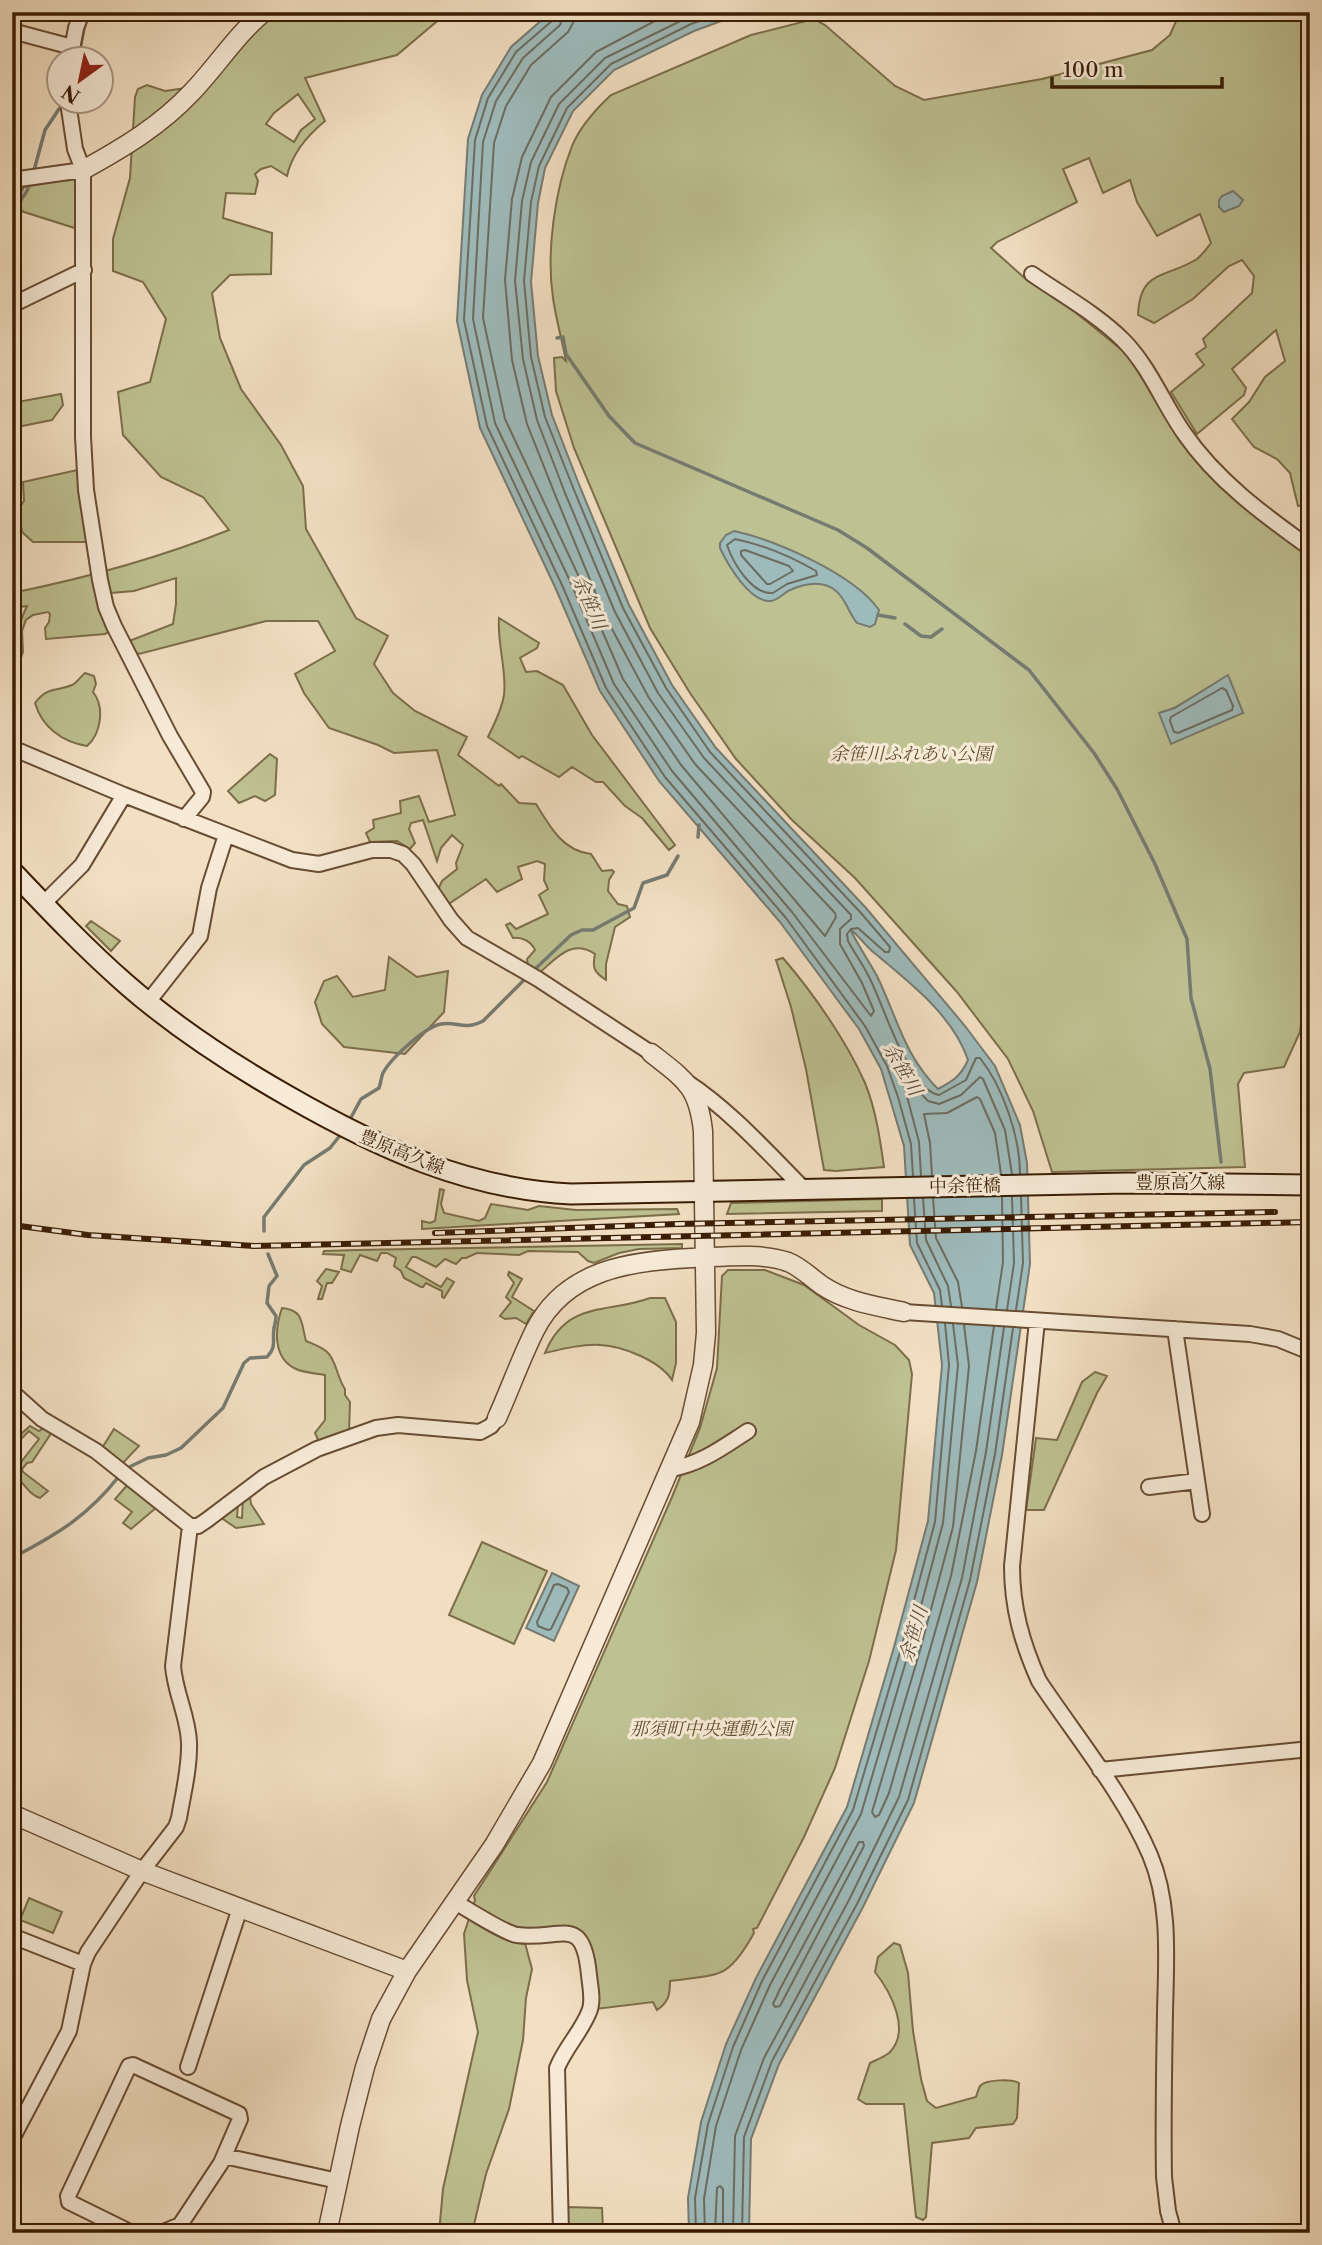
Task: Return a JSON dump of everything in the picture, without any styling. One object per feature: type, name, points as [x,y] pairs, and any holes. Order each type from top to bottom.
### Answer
[{"type":"main road","name":"豊原高久線","points":[[12,871],[90,951],[148,1002],[215,1052],[341,1126],[437,1167],[503,1187],[547,1193],[881,1187]]},
{"type":"main road","name":"豊原高久線","points":[[1050,1185],[1310,1185]]},
{"type":"main road","name":"中余笹橋","points":[[881,1187],[1050,1185]]},
{"type":"street","points":[[73,46],[82,12]]},
{"type":"street","points":[[12,180],[83,170],[147,133],[171,113],[242,32],[264,12]]},
{"type":"street","points":[[12,30],[53,46]]},
{"type":"street","points":[[70,116],[75,149],[83,170],[83,437],[86,490],[98,569],[106,607],[114,626],[170,736],[203,792],[184,819]]},
{"type":"street","points":[[12,305],[84,270]]},
{"type":"street","points":[[1032,274],[1122,339],[1137,357],[1184,433],[1209,465],[1263,513],[1310,548]]},
{"type":"street","points":[[12,748],[184,819],[306,864],[319,864],[372,850],[391,850],[403,854],[467,938],[538,979],[652,1053],[730,1116],[804,1189]]},
{"type":"street","points":[[43,904],[82,865],[124,795]]},
{"type":"street","points":[[148,1002],[200,936],[209,888],[226,835]]},
{"type":"street","points":[[327,2233],[365,2067],[381,2019],[407,1971],[508,1823],[542,1763],[690,1422],[704,1365],[706,1258],[701,1111],[694,1093],[685,1081]]},
{"type":"street","points":[[12,1392],[42,1419],[106,1459],[190,1527],[198,1526],[207,1520],[264,1477],[334,1442],[376,1428],[398,1424],[480,1432],[491,1426],[536,1329],[561,1296],[592,1275],[624,1265],[655,1260],[763,1257],[788,1263],[845,1297],[904,1312],[1250,1334],[1278,1339],[1310,1352]]},
{"type":"street","points":[[1037,1321],[1012,1566],[1012,1596],[1027,1655],[1039,1681],[1100,1770],[1140,1836],[1151,1857],[1161,1888],[1166,1960],[1164,2177],[1174,2233]]},
{"type":"street","points":[[1175,1329],[1202,1514]]},
{"type":"street","points":[[671,1469],[703,1460],[748,1431]]},
{"type":"street","points":[[1149,1487],[1197,1481]]},
{"type":"street","points":[[12,2140],[69,2031],[83,1964],[142,1871],[176,1827],[189,1742],[186,1722],[174,1686],[173,1666],[190,1527]]},
{"type":"street","points":[[1100,1770],[1310,1749]]},
{"type":"street","points":[[12,1814],[142,1871],[407,1971]]},
{"type":"street","points":[[455,1902],[516,1935],[571,1934],[580,1939],[586,1951],[591,2002],[589,2011],[557,2068],[561,2233]]},
{"type":"street","points":[[188,2067],[240,1908]]},
{"type":"street","points":[[12,1936],[83,1964]]},
{"type":"street","points":[[132,2233],[69,2202],[68,2196],[129,2066],[133,2065],[239,2114],[240,2119],[223,2156],[180,2225],[161,2233]]},
{"type":"street","points":[[223,2156],[338,2181]]},
{"type":"green space","points":[[272,12],[448,12],[397,55],[305,78],[325,121],[302,145],[287,176],[271,166],[255,174],[258,181],[255,194],[226,193],[223,218],[272,233],[271,274],[230,275],[212,293],[220,338],[241,389],[281,445],[303,486],[306,529],[356,618],[388,636],[374,664],[393,693],[415,711],[467,737],[458,755],[499,786],[501,784],[519,803],[536,804],[565,843],[591,854],[602,871],[614,872],[609,880],[608,891],[618,904],[627,906],[630,917],[615,927],[606,964],[606,980],[595,969],[595,954],[578,948],[564,952],[537,975],[528,967],[527,959],[535,950],[526,940],[513,938],[506,925],[510,923],[516,929],[548,914],[539,895],[548,889],[544,880],[545,864],[537,861],[518,867],[522,879],[497,892],[486,879],[447,905],[438,890],[442,881],[457,869],[456,863],[463,845],[452,835],[441,848],[437,861],[423,820],[411,823],[409,829],[415,843],[410,849],[397,841],[370,842],[366,833],[374,828],[373,820],[401,813],[400,801],[419,796],[429,822],[455,815],[437,750],[394,753],[329,728],[304,693],[295,674],[335,651],[318,621],[266,621],[139,654],[124,643],[173,624],[176,578],[134,591],[99,594],[109,632],[105,634],[46,639],[45,628],[50,614],[48,612],[33,615],[26,620],[22,631],[23,652],[14,677],[16,640],[27,606],[12,608],[12,593],[122,566],[229,530],[203,497],[161,477],[123,435],[118,392],[150,382],[166,319],[143,282],[113,271],[113,239],[130,178],[135,97],[138,89],[147,85],[165,91],[193,87]],"holes":[[[298,94],[315,119],[301,130],[294,142],[266,124],[274,113]]]},
{"type":"green space","name":"余笹川ふれあい公園","points":[[1180,12],[1310,12],[1310,503],[1298,506],[1290,473],[1277,459],[1254,447],[1232,419],[1249,402],[1265,377],[1285,361],[1276,330],[1232,369],[1246,388],[1244,395],[1197,434],[1171,392],[1204,365],[1196,354],[1206,347],[1203,339],[1252,293],[1254,276],[1242,260],[1229,266],[1193,299],[1154,323],[1138,315],[1140,300],[1149,282],[1197,259],[1211,243],[1200,214],[1157,236],[1137,202],[1130,180],[1103,193],[1089,158],[1063,169],[1077,202],[997,242],[991,248],[1028,281],[1064,303],[1122,350],[1136,366],[1187,447],[1310,555],[1310,997],[1305,998],[1300,1032],[1284,1067],[1244,1073],[1238,1084],[1245,1167],[1052,1172],[1033,1111],[1008,1059],[957,992],[855,878],[792,820],[736,759],[690,693],[650,628],[574,448],[556,391],[554,358],[562,357],[566,361],[554,306],[551,241],[561,181],[572,146],[579,132],[600,106],[611,95],[751,35],[814,19],[825,25],[895,86],[924,100],[1042,79],[1152,50],[1170,35]],"holes":[[[1228,676],[1243,713],[1160,713],[1174,708]]]},
{"type":"green space","points":[[79,177],[81,230],[13,206],[24,187]]},
{"type":"green space","points":[[61,394],[63,405],[52,420],[12,428],[12,403]]},
{"type":"green space","points":[[82,469],[89,542],[33,542],[22,532],[18,510],[24,501],[23,482]]},
{"type":"green space","points":[[499,618],[539,643],[537,648],[520,658],[526,672],[537,671],[563,685],[592,735],[675,845],[669,850],[642,818],[625,806],[603,782],[596,782],[572,767],[559,777],[522,756],[519,758],[488,737],[504,695]]},
{"type":"green space","points":[[85,673],[94,676],[96,684],[93,692],[100,713],[96,735],[87,746],[69,741],[54,732],[38,712],[35,703],[48,692],[74,684]]},
{"type":"green space","points":[[270,754],[277,759],[275,795],[265,801],[255,796],[239,803],[228,791]]},
{"type":"green space","points":[[91,921],[120,941],[111,951],[86,926]]},
{"type":"green space","points":[[389,957],[417,977],[448,971],[444,1012],[405,1054],[344,1047],[322,1024],[315,1002],[324,981],[337,976],[353,997],[385,990]]},
{"type":"green space","points":[[783,958],[828,1018],[865,1083],[872,1104],[884,1167],[824,1170],[806,1069],[776,960]]},
{"type":"green space","points":[[440,1189],[444,1190],[441,1204],[444,1213],[479,1221],[485,1218],[491,1204],[528,1210],[539,1206],[576,1210],[677,1209],[679,1214],[422,1229],[422,1221],[435,1221]]},
{"type":"green space","points":[[882,1199],[882,1211],[727,1214],[731,1203]]},
{"type":"green space","points":[[682,1244],[682,1248],[639,1249],[619,1253],[594,1263],[578,1252],[528,1251],[519,1255],[477,1253],[462,1258],[456,1264],[445,1259],[436,1267],[412,1257],[406,1267],[441,1287],[447,1278],[454,1282],[444,1298],[442,1291],[426,1283],[421,1287],[404,1278],[401,1271],[394,1266],[396,1258],[387,1253],[381,1253],[377,1261],[360,1255],[351,1272],[341,1269],[344,1255],[323,1254],[324,1251],[357,1250]]},
{"type":"green space","points":[[326,1269],[339,1272],[332,1283],[327,1283],[322,1299],[318,1299],[322,1286],[317,1281]]},
{"type":"green space","name":"那須町中央運動公園","points":[[728,1270],[765,1270],[804,1285],[859,1325],[895,1345],[909,1360],[912,1374],[896,1550],[869,1661],[835,1768],[804,1837],[757,1928],[753,1929],[754,1933],[745,1948],[729,1967],[712,1975],[670,1981],[668,1997],[657,2010],[653,2002],[596,2009],[587,1945],[522,1932],[532,1969],[526,1998],[523,2040],[509,2109],[486,2174],[472,2233],[439,2233],[443,2189],[478,2032],[467,1980],[464,1934],[474,1896],[547,1782],[700,1428],[717,1368],[722,1276]]},
{"type":"green space","points":[[509,1272],[522,1279],[512,1297],[534,1311],[526,1324],[516,1318],[505,1319],[500,1316],[511,1302],[506,1297],[514,1283],[508,1275]]},
{"type":"green space","points":[[650,1298],[665,1298],[676,1322],[676,1363],[672,1380],[650,1361],[609,1346],[586,1345],[545,1353],[554,1336],[565,1324],[577,1317]]},
{"type":"green space","points":[[282,1308],[298,1315],[306,1341],[330,1355],[350,1402],[349,1432],[319,1442],[315,1433],[325,1420],[325,1375],[299,1370],[283,1358],[277,1342]]},
{"type":"green space","points":[[1095,1372],[1107,1376],[1044,1510],[1026,1510],[1036,1438],[1057,1440],[1082,1382]]},
{"type":"green space","points":[[30,1426],[39,1431],[45,1427],[52,1432],[32,1462],[22,1469],[48,1491],[40,1498],[15,1474],[20,1465],[12,1460],[12,1455],[21,1462],[39,1439],[29,1431],[12,1448],[12,1442]]},
{"type":"green space","points":[[114,1429],[139,1446],[122,1464],[102,1448]]},
{"type":"green space","points":[[129,1483],[157,1507],[131,1529],[123,1523],[132,1512],[115,1499]]},
{"type":"green space","points":[[254,1489],[258,1491],[250,1497],[251,1504],[264,1524],[236,1528],[220,1517],[238,1505],[237,1517],[242,1518],[243,1498]]},
{"type":"green space","points":[[482,1542],[547,1571],[514,1644],[449,1615]]},
{"type":"green space","points":[[29,1898],[62,1912],[53,1933],[20,1920]]},
{"type":"green space","points":[[894,1943],[900,1945],[908,1973],[913,2031],[927,2101],[936,2108],[976,2097],[980,2086],[988,2082],[1005,2080],[1019,2083],[1017,2118],[1013,2124],[976,2128],[969,2138],[932,2143],[926,2217],[923,2220],[916,2217],[904,2104],[866,2104],[858,2099],[870,2063],[889,2053],[899,2034],[899,2023],[892,2000],[875,1972],[878,1957]]},
{"type":"green space","points":[[567,2207],[602,2208],[603,2229],[624,2230],[624,2233],[567,2233]]},
{"type":"water","name":"余笹川","points":[[551,12],[746,12],[694,31],[614,70],[573,111],[545,168],[538,203],[531,282],[538,356],[552,415],[629,605],[672,685],[716,748],[866,908],[995,1066],[1020,1125],[1027,1163],[1030,1264],[1002,1455],[977,1582],[914,1803],[863,1907],[779,2064],[751,2139],[749,2233],[689,2233],[688,2198],[701,2122],[726,2044],[756,1978],[847,1807],[928,1521],[942,1365],[934,1293],[910,1245],[904,1146],[881,1069],[859,1029],[780,922],[659,781],[600,691],[555,587],[480,428],[457,321],[468,139],[482,95],[511,47]],"holes":[[[850,929],[928,1000],[952,1028],[961,1044],[968,1060],[965,1066],[959,1074],[938,1089],[909,1049],[877,976]]]},
{"type":"water","points":[[1233,191],[1243,200],[1239,206],[1224,212],[1219,207],[1219,200]]},
{"type":"water","points":[[734,531],[791,550],[852,584],[879,610],[875,624],[870,627],[857,623],[839,594],[825,585],[801,586],[771,601],[755,596],[741,582],[720,548],[726,535]]},
{"type":"water","points":[[1228,675],[1243,713],[1171,744],[1159,713],[1175,708]]},
{"type":"water","points":[[552,1573],[579,1586],[554,1641],[526,1628]]},
{"type":"waterway","points":[[81,46],[90,12]]},
{"type":"waterway","points":[[33,174],[45,130],[54,116]]},
{"type":"waterway","points":[[12,213],[30,182]]},
{"type":"waterway","points":[[557,338],[563,337],[566,354],[609,416],[635,443],[838,530],[867,548],[1029,670],[1094,753],[1117,789],[1155,864],[1187,939],[1191,998],[1210,1069],[1221,1162]]},
{"type":"waterway","points":[[878,615],[895,618]]},
{"type":"waterway","points":[[905,624],[921,636],[931,637],[942,629]]},
{"type":"waterway","points":[[698,837],[699,825]]},
{"type":"waterway","points":[[533,971],[571,935],[582,930],[593,930],[634,908],[643,883],[667,875],[678,856]]},
{"type":"waterway","points":[[348,1123],[361,1099],[379,1088],[387,1067],[418,1037],[441,1024],[466,1026],[483,1021],[527,977]]},
{"type":"waterway","points":[[264,1231],[264,1217],[304,1165],[330,1148],[342,1133]]},
{"type":"waterway","points":[[125,1469],[148,1458],[166,1455],[181,1448],[223,1408],[244,1363],[250,1358],[267,1357],[270,1353],[276,1316],[267,1303],[269,1286],[277,1276],[268,1254]]},
{"type":"waterway","points":[[12,1558],[71,1523],[96,1502],[120,1475]]},
{"type":"railway","points":[[435,1233],[677,1224],[1275,1212]]},
{"type":"railway","points":[[12,1225],[88,1235],[254,1246],[1310,1222]]}]
